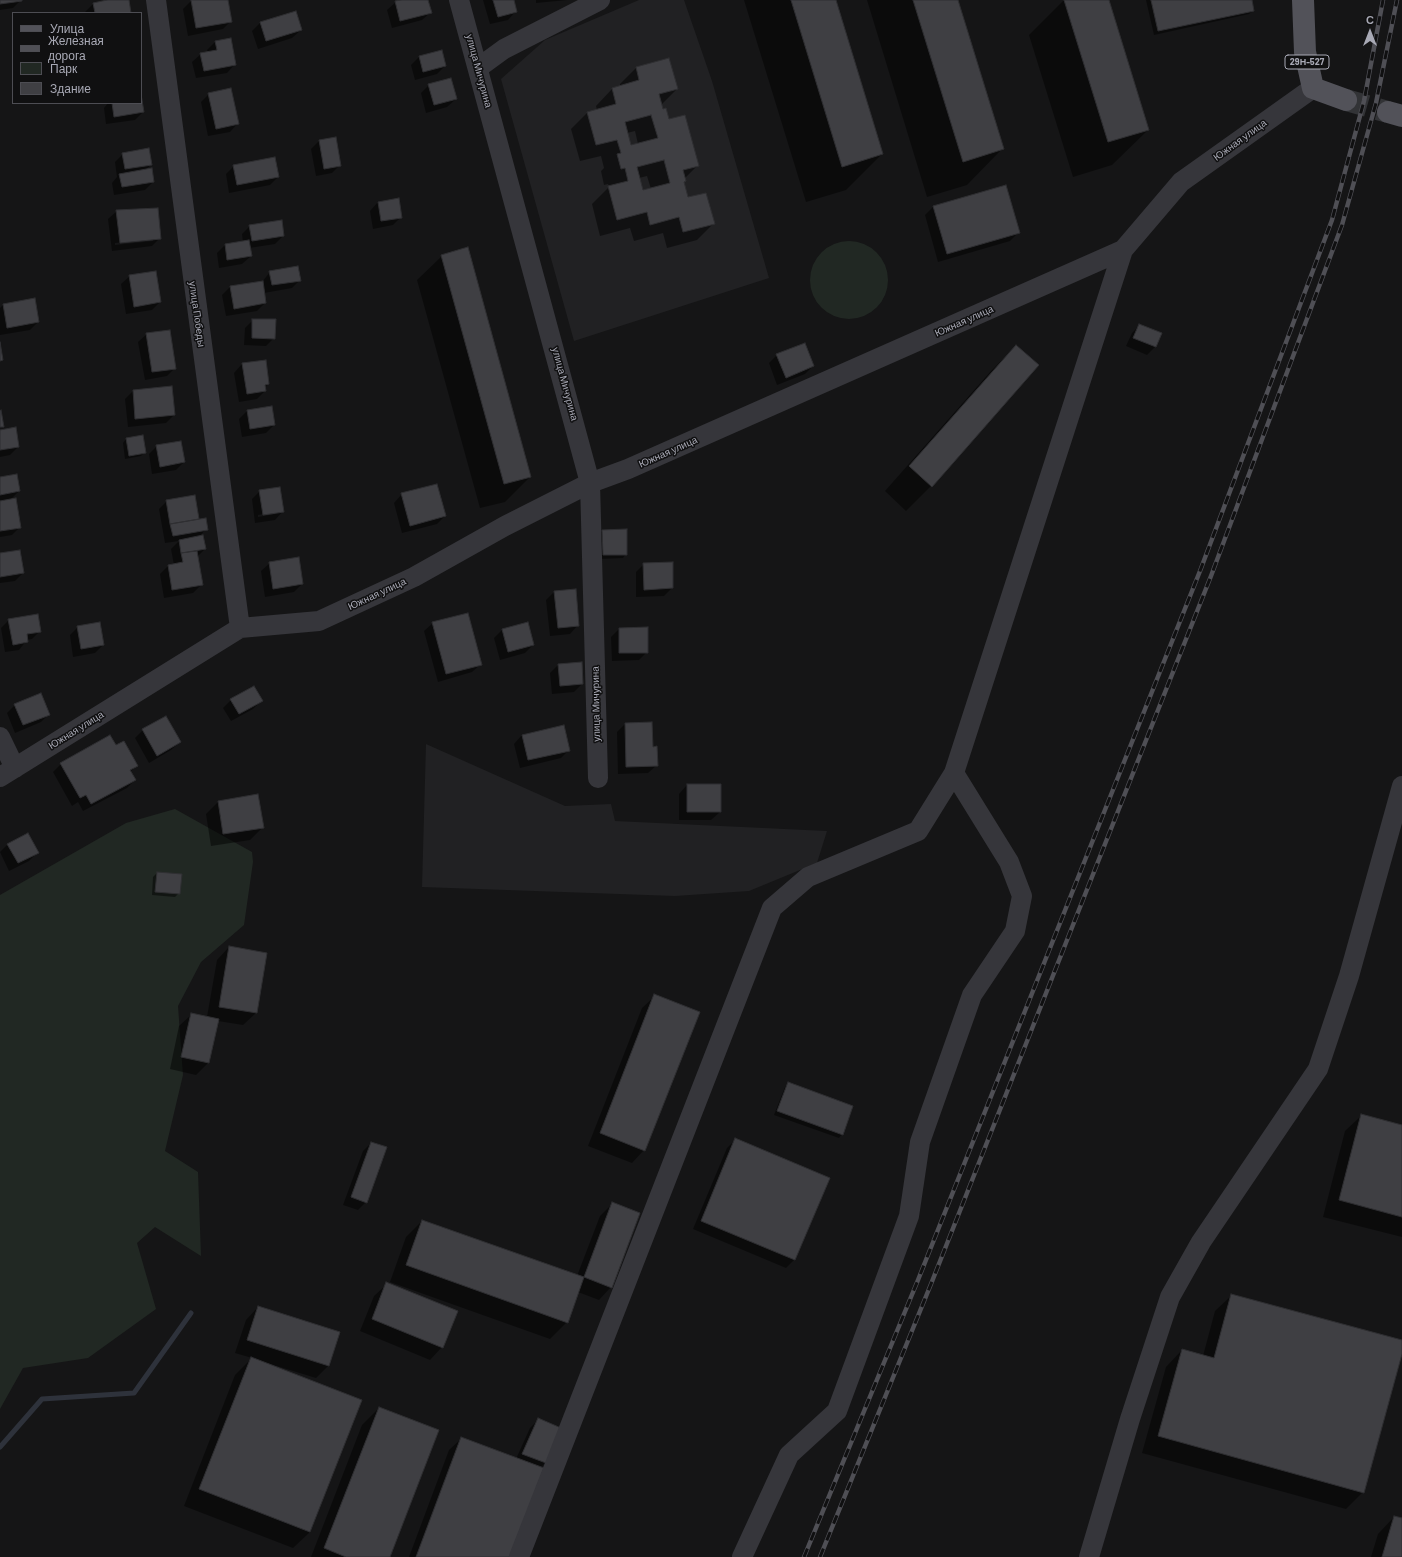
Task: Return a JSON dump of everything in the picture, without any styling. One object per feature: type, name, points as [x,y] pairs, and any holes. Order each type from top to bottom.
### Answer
[{"type":"main road","name":"29Н-527","points":[[1303,0],[1305,52],[1313,88]]},
{"type":"main road","points":[[1313,88],[1346,100]]},
{"type":"street","name":"улица Победы","points":[[156,0],[240,628]]},
{"type":"street","name":"улица Мичурина","points":[[460,0],[590,483],[598,778]]},
{"type":"street","points":[[478,68],[504,49],[600,0]]},
{"type":"street","name":"Южная улица","points":[[8,773],[240,628],[319,621],[414,577],[505,526],[590,483],[642,463],[1123,250],[1181,182],[1313,88]]},
{"type":"street","points":[[519,1557],[772,908],[808,877],[918,831],[954,773],[1123,250]]},
{"type":"street","points":[[0,737],[8,773]]},
{"type":"street","points":[[742,1557],[789,1455],[837,1411],[909,1216],[920,1142],[972,995],[1015,931],[1022,896],[1009,862],[954,773]]},
{"type":"street","points":[[1089,1557],[1130,1419],[1170,1297],[1201,1242],[1318,1069],[1349,976],[1402,786]]},
{"type":"shaded area","points":[[639,0],[684,0],[712,81],[769,278],[574,341],[501,79],[545,40]]},
{"type":"shaded area","points":[[426,744],[565,806],[611,804],[615,821],[827,831],[817,863],[749,891],[675,896],[422,887]]},
{"type":"green space","points":[[849,241],[864,244],[877,252],[885,265],[888,280],[885,295],[877,308],[864,316],[849,319],[834,316],[821,308],[813,295],[810,280],[813,265],[821,252],[834,244]]},
{"type":"green space","points":[[175,809],[252,852],[253,862],[244,925],[201,962],[178,1006],[183,1075],[165,1151],[198,1172],[201,1256],[155,1227],[137,1243],[156,1309],[88,1358],[23,1368],[0,1409],[0,895],[126,823]]},
{"type":"building","points":[[0,0],[22,0],[22,1],[0,4]]},
{"type":"building","points":[[107,0],[129,0],[131,12],[95,12],[93,3]]},
{"type":"building","points":[[191,0],[228,0],[232,22],[196,28]]},
{"type":"building","points":[[428,0],[432,13],[400,21],[395,1]]},
{"type":"building","points":[[493,0],[514,0],[517,12],[498,17]]},
{"type":"building","points":[[791,0],[836,0],[883,154],[842,167]]},
{"type":"building","points":[[913,0],[958,0],[1004,149],[963,162]]},
{"type":"building","points":[[1064,0],[1109,0],[1149,130],[1108,142]]},
{"type":"building","points":[[1151,0],[1252,0],[1254,11],[1158,31]]},
{"type":"building","points":[[296,11],[302,30],[266,41],[260,22]]},
{"type":"building","points":[[231,38],[236,65],[204,71],[200,53],[217,50],[215,41]]},
{"type":"building","points":[[442,50],[446,66],[423,72],[419,56]]},
{"type":"building","points":[[669,58],[678,89],[659,94],[663,109],[666,108],[669,119],[685,115],[699,166],[683,170],[686,181],[684,182],[688,197],[706,193],[715,224],[683,232],[679,217],[650,225],[647,212],[617,220],[608,186],[628,181],[625,168],[621,169],[617,154],[621,153],[617,140],[596,145],[587,112],[616,104],[612,88],[639,80],[636,67]],"holes":[[[651,115],[658,138],[631,145],[625,122]],[[664,160],[670,183],[643,190],[637,167]]]},
{"type":"building","points":[[451,78],[457,99],[434,105],[428,84]]},
{"type":"building","points":[[231,88],[239,124],[216,129],[208,93]]},
{"type":"building","points":[[142,100],[144,112],[114,117],[112,104],[142,104]]},
{"type":"building","points":[[336,137],[341,166],[324,169],[319,140]]},
{"type":"building","points":[[149,148],[152,165],[125,169],[122,153]]},
{"type":"building","points":[[275,157],[279,177],[237,185],[233,165]]},
{"type":"building","points":[[152,168],[154,182],[122,187],[119,174]]},
{"type":"building","points":[[1006,185],[1020,233],[947,254],[933,206]]},
{"type":"building","points":[[399,198],[402,218],[381,221],[378,202]]},
{"type":"building","points":[[158,208],[161,239],[120,243],[116,210]]},
{"type":"building","points":[[282,220],[284,236],[252,241],[249,225]]},
{"type":"building","points":[[249,240],[252,256],[227,260],[225,244]]},
{"type":"building","points":[[468,247],[531,477],[504,484],[441,255]]},
{"type":"building","points":[[298,266],[301,281],[272,285],[269,271]]},
{"type":"building","points":[[156,271],[161,302],[134,307],[129,275]]},
{"type":"building","points":[[263,281],[266,303],[234,309],[230,286]]},
{"type":"building","points":[[35,298],[39,322],[7,328],[3,304]]},
{"type":"building","points":[[252,319],[276,319],[275,339],[252,338]]},
{"type":"building","points":[[1139,324],[1162,333],[1156,347],[1133,338]]},
{"type":"building","points":[[170,330],[176,369],[152,372],[146,333]]},
{"type":"building","points":[[0,342],[3,360],[0,361]]},
{"type":"building","points":[[805,343],[814,366],[786,378],[776,354]]},
{"type":"building","points":[[1016,345],[1039,365],[932,487],[909,466]]},
{"type":"building","points":[[266,360],[269,384],[265,385],[266,391],[247,394],[242,363]]},
{"type":"building","points":[[172,386],[175,415],[135,419],[133,390]]},
{"type":"building","points":[[272,406],[275,425],[250,429],[247,410]]},
{"type":"building","points":[[1,410],[4,427],[0,427]]},
{"type":"building","points":[[16,427],[19,447],[0,450],[0,430]]},
{"type":"building","points":[[143,435],[146,453],[129,456],[126,438]]},
{"type":"building","points":[[181,441],[185,462],[160,467],[156,445]]},
{"type":"building","points":[[17,474],[20,491],[0,495],[0,477]]},
{"type":"building","points":[[437,484],[446,516],[410,526],[401,493]]},
{"type":"building","points":[[280,487],[284,512],[263,515],[259,490]]},
{"type":"building","points":[[195,495],[199,519],[170,524],[166,500]]},
{"type":"building","points":[[16,498],[21,528],[0,531],[0,501]]},
{"type":"building","points":[[206,518],[208,530],[173,536],[170,524]]},
{"type":"building","points":[[627,529],[627,555],[603,555],[602,530]]},
{"type":"building","points":[[203,535],[206,549],[181,553],[179,540]]},
{"type":"building","points":[[20,550],[24,573],[0,577],[0,553]]},
{"type":"building","points":[[197,551],[203,585],[172,590],[168,565],[183,562],[181,553]]},
{"type":"building","points":[[299,557],[303,584],[273,589],[269,562]]},
{"type":"building","points":[[673,562],[673,588],[644,590],[643,563]]},
{"type":"building","points":[[576,589],[579,626],[558,628],[554,591]]},
{"type":"building","points":[[468,613],[482,665],[446,674],[432,622]]},
{"type":"building","points":[[38,614],[41,632],[27,634],[28,642],[13,645],[8,619]]},
{"type":"building","points":[[100,622],[104,645],[81,649],[77,626]]},
{"type":"building","points":[[528,622],[534,645],[508,652],[502,629]]},
{"type":"building","points":[[648,627],[648,653],[619,653],[619,628]]},
{"type":"building","points":[[582,662],[583,684],[560,686],[558,664]]},
{"type":"building","points":[[254,686],[263,701],[239,714],[230,699]]},
{"type":"building","points":[[41,693],[50,715],[23,725],[14,704]]},
{"type":"building","points":[[166,716],[181,742],[157,756],[142,729]]},
{"type":"building","points":[[652,722],[653,747],[657,746],[658,766],[626,767],[625,723]]},
{"type":"building","points":[[564,725],[570,751],[528,760],[522,735]]},
{"type":"building","points":[[110,735],[116,745],[124,741],[138,766],[130,770],[136,780],[91,804],[86,795],[80,798],[60,763]]},
{"type":"building","points":[[687,784],[721,784],[721,812],[687,812]]},
{"type":"building","points":[[258,794],[264,828],[223,834],[218,801]]},
{"type":"building","points":[[28,833],[39,853],[18,863],[7,844]]},
{"type":"building","points":[[157,872],[182,874],[180,894],[155,892]]},
{"type":"building","points":[[229,946],[267,953],[257,1013],[219,1007]]},
{"type":"building","points":[[654,994],[700,1012],[645,1151],[600,1133]]},
{"type":"building","points":[[191,1013],[219,1019],[209,1063],[181,1057]]},
{"type":"building","points":[[788,1082],[853,1106],[843,1135],[777,1111]]},
{"type":"building","points":[[1361,1114],[1402,1125],[1402,1217],[1339,1200]]},
{"type":"building","points":[[735,1138],[830,1178],[795,1260],[701,1221]]},
{"type":"building","points":[[371,1142],[387,1147],[367,1203],[351,1197]]},
{"type":"building","points":[[612,1202],[640,1213],[612,1288],[584,1277]]},
{"type":"building","points":[[422,1220],[584,1277],[568,1323],[406,1265]]},
{"type":"building","points":[[386,1282],[458,1311],[443,1348],[372,1319]]},
{"type":"building","points":[[1231,1294],[1402,1340],[1402,1354],[1364,1493],[1158,1436],[1182,1349],[1214,1358]]},
{"type":"building","points":[[258,1306],[340,1332],[329,1366],[247,1340]]},
{"type":"building","points":[[251,1357],[362,1400],[310,1532],[199,1489]]},
{"type":"building","points":[[379,1407],[439,1430],[390,1557],[346,1557],[324,1548]]},
{"type":"building","points":[[538,1418],[561,1428],[546,1463],[522,1454]]},
{"type":"building","points":[[461,1437],[544,1468],[510,1557],[416,1557]]},
{"type":"building","points":[[1394,1516],[1402,1518],[1402,1557],[1382,1557]]},
{"type":"waterway","points":[[0,1447],[42,1399],[134,1393],[191,1313]]},
{"type":"tunnel","points":[[1346,100],[1388,112]]},
{"type":"railway","points":[[804,1557],[918,1280],[1200,571],[1332,220],[1364,101],[1383,0]]},
{"type":"railway","points":[[820,1557],[931,1284],[1211,576],[1342,225],[1376,103],[1397,0]]}]
